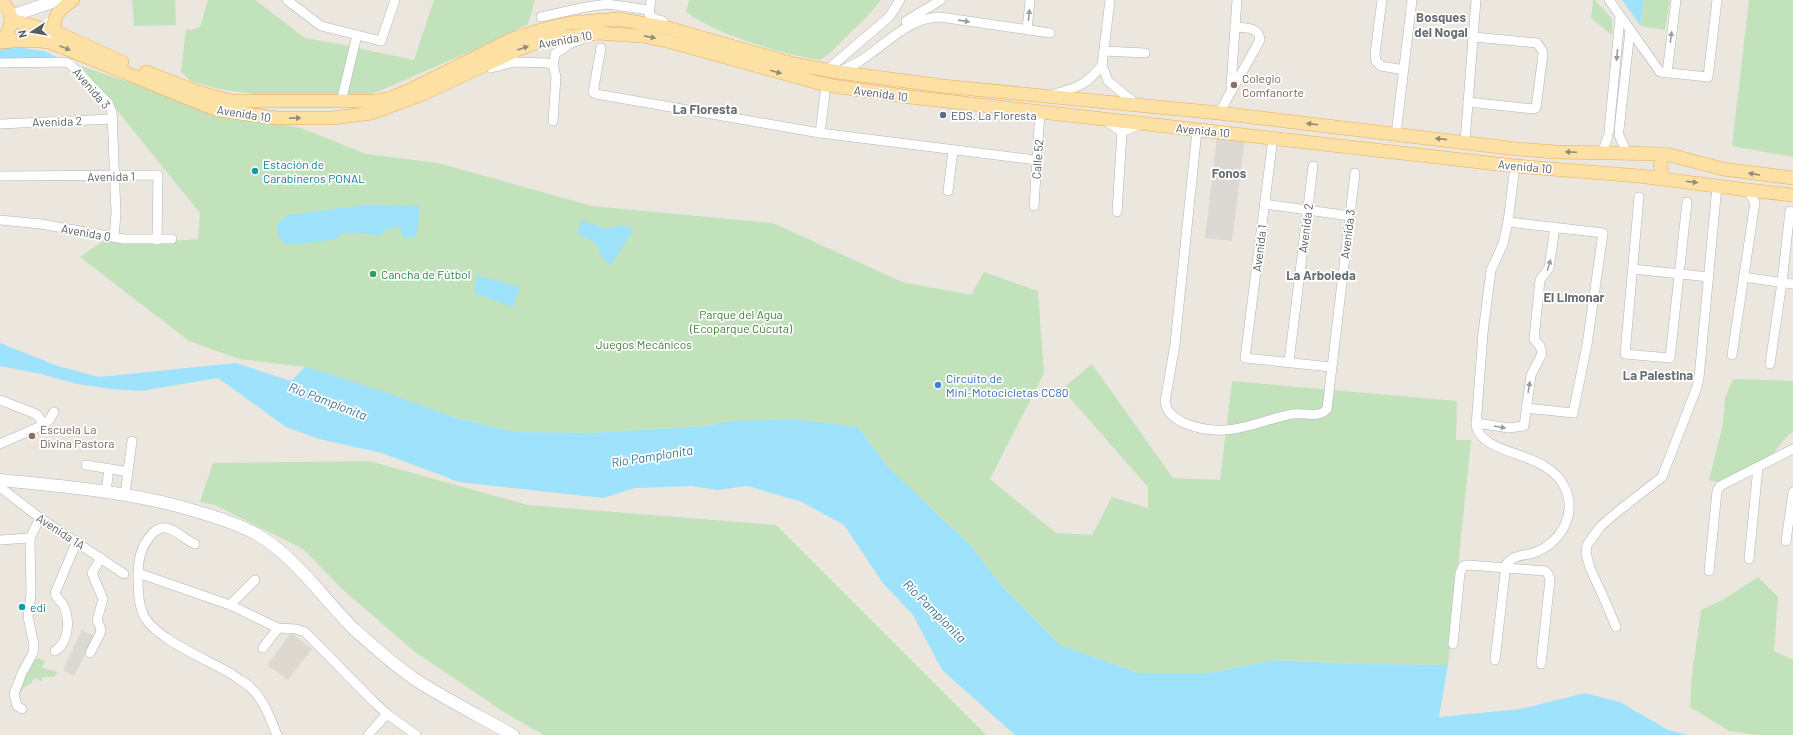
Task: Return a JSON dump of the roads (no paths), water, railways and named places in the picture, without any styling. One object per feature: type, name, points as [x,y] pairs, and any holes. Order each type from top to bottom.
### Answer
[{"type":"main road","points":[[11,18],[58,0]]},
{"type":"main road","points":[[56,32],[54,18],[58,12],[74,0]]},
{"type":"main road","points":[[0,1],[8,9],[11,18],[9,31],[0,42]]},
{"type":"main road","name":"Avenida 10","points":[[11,18],[56,32],[83,50]]},
{"type":"main road","name":"Avenida 10","points":[[190,94],[231,101],[376,101],[391,98],[512,39],[570,23],[618,19],[664,27],[794,64],[838,70],[864,76],[942,86],[1219,113],[1517,149],[1599,153],[1666,154],[1722,169],[1793,178]]},
{"type":"main road","name":"Avenida 10","points":[[0,42],[39,40],[83,50],[119,61],[190,94],[217,110],[277,118],[347,117],[384,110],[423,94],[517,50],[545,40],[598,33],[642,36],[667,41],[826,85],[910,97],[1099,119],[1120,126],[1143,124],[1515,166],[1639,176],[1793,195]]},
{"type":"main road","points":[[1097,101],[1100,110],[1099,119]]},
{"type":"main road","points":[[1119,103],[1116,112],[1120,126]]},
{"type":"main road","points":[[1639,176],[1645,165],[1644,158],[1640,153]]},
{"type":"main road","points":[[1666,154],[1662,159],[1660,167],[1662,174],[1666,179]]},
{"type":"main road","points":[[0,480],[106,491],[170,503],[230,522],[258,535],[271,543],[297,566],[355,630],[401,669],[416,680],[513,735]]},
{"type":"street","points":[[287,0],[320,26],[381,40],[395,0]]},
{"type":"street","points":[[651,0],[649,10],[650,16],[663,21],[664,27]]},
{"type":"street","points":[[838,70],[881,24],[899,2],[889,0]]},
{"type":"street","points":[[838,70],[874,44],[941,0]]},
{"type":"street","points":[[1027,30],[1030,0]]},
{"type":"street","points":[[1048,96],[1078,86],[1092,79],[1102,65],[1110,0]]},
{"type":"street","points":[[1231,90],[1237,0]]},
{"type":"street","points":[[1382,0],[1375,54],[1376,61],[1381,66],[1404,70]]},
{"type":"street","points":[[1396,134],[1412,0]]},
{"type":"street","points":[[1465,142],[1476,0]]},
{"type":"street","points":[[1608,0],[1660,72],[1667,74],[1708,77],[1717,0]]},
{"type":"street","points":[[1667,74],[1676,0]]},
{"type":"street","points":[[541,17],[607,4],[649,10]]},
{"type":"street","points":[[838,70],[859,62],[909,25],[929,18],[940,17],[1050,33]]},
{"type":"street","points":[[1620,17],[1614,133],[1626,153]]},
{"type":"street","points":[[1219,113],[1260,40],[1255,30],[1235,27]]},
{"type":"street","points":[[1599,153],[1614,133],[1630,31]]},
{"type":"street","points":[[552,121],[556,77],[553,65],[555,54],[569,44],[598,33]]},
{"type":"street","points":[[341,102],[357,35]]},
{"type":"street","points":[[1468,102],[1535,109],[1538,106],[1543,60],[1542,50],[1537,43],[1474,37]]},
{"type":"street","points":[[601,48],[594,87],[594,92],[596,94],[820,133],[1036,160]]},
{"type":"street","points":[[1104,50],[1145,53]]},
{"type":"street","name":"Avenida 3","points":[[0,63],[65,62],[70,64],[108,103],[113,116]]},
{"type":"street","points":[[859,62],[859,69],[864,76]]},
{"type":"street","points":[[458,77],[467,78],[506,63],[548,63],[553,65]]},
{"type":"street","points":[[1102,65],[1108,81],[1117,90],[1138,105]]},
{"type":"street","points":[[820,133],[826,85]]},
{"type":"street","name":"Calle 52","points":[[1034,206],[1040,112]]},
{"type":"street","points":[[113,116],[116,214],[114,237]]},
{"type":"street","name":"Avenida 2","points":[[0,124],[113,116]]},
{"type":"street","points":[[1117,212],[1120,126]]},
{"type":"street","name":"Avenida 3","points":[[1197,130],[1177,331],[1171,374],[1165,397],[1167,410],[1172,416],[1183,422],[1203,429],[1218,432],[1232,430],[1294,414],[1320,415],[1327,409],[1355,173]]},
{"type":"street","name":"Avenida 1","points":[[1273,138],[1246,358],[1289,362]]},
{"type":"street","points":[[948,191],[953,150]]},
{"type":"street","name":"Avenida 2","points":[[1289,362],[1313,166]]},
{"type":"street","points":[[1495,660],[1506,567],[1508,562],[1512,558],[1541,550],[1557,538],[1567,520],[1569,508],[1568,495],[1563,484],[1554,473],[1531,459],[1502,449],[1490,443],[1478,432],[1476,423],[1483,333],[1491,270],[1504,244],[1515,166]]},
{"type":"street","name":"Avenida 1","points":[[0,176],[158,175],[157,240]]},
{"type":"street","points":[[1616,627],[1590,568],[1586,553],[1587,545],[1600,527],[1662,476],[1699,378],[1716,186]]},
{"type":"street","points":[[1732,355],[1755,202],[1747,190]]},
{"type":"street","points":[[1755,202],[1772,193]]},
{"type":"street","points":[[1639,197],[1625,354],[1670,358],[1687,202]]},
{"type":"street","points":[[1265,204],[1350,216]]},
{"type":"street","points":[[1770,364],[1782,282],[1790,212]]},
{"type":"street","name":"Avenida 0","points":[[0,220],[41,224],[114,237],[157,240],[172,239]]},
{"type":"street","points":[[1508,222],[1603,233],[1587,345],[1573,413],[1526,408]]},
{"type":"street","points":[[1476,423],[1508,428],[1524,426],[1531,375],[1542,354],[1540,346],[1534,339],[1540,280],[1549,268],[1555,227]]},
{"type":"street","points":[[1633,269],[1709,276]]},
{"type":"street","points":[[1744,277],[1793,284]]},
{"type":"street","points":[[1289,362],[1331,367]]},
{"type":"street","points":[[0,400],[36,414],[40,418],[43,425]]},
{"type":"street","points":[[0,444],[43,425],[49,420],[54,412]]},
{"type":"street","points":[[124,494],[132,441]]},
{"type":"street","points":[[1709,571],[1717,491],[1720,486],[1793,449]]},
{"type":"street","points":[[86,465],[123,471]]},
{"type":"street","points":[[1749,559],[1758,467]]},
{"type":"street","points":[[106,491],[109,469]]},
{"type":"street","name":"Avenida 1A","points":[[0,487],[40,518],[77,541],[124,574]]},
{"type":"street","points":[[1786,541],[1793,492]]},
{"type":"street","points":[[22,709],[17,706],[14,694],[22,673],[33,653],[34,644],[28,617],[32,594],[30,538],[40,518]]},
{"type":"street","points":[[195,544],[174,529],[164,528],[155,531],[142,549],[138,560],[138,594],[144,615],[153,628],[170,641],[195,653],[250,687],[264,704],[277,735]]},
{"type":"street","name":"Avenida 1A","points":[[0,540],[30,538]]},
{"type":"street","points":[[55,651],[62,646],[67,632],[64,607],[55,593],[77,541]]},
{"type":"street","points":[[90,653],[101,629],[97,620],[103,599],[92,573],[101,558]]},
{"type":"street","points":[[1453,644],[1462,566],[1506,567],[1545,571],[1549,576],[1541,664]]},
{"type":"street","points":[[138,573],[230,605],[278,628],[296,629],[304,632],[387,714],[416,735]]},
{"type":"street","points":[[230,605],[255,580]]},
{"type":"street","points":[[263,648],[278,628]]},
{"type":"street","points":[[368,735],[387,714]]},
{"type":"water","points":[[1622,0],[1644,0],[1640,25]]},
{"type":"water","points":[[15,47],[44,51],[62,60],[0,61],[0,49]]},
{"type":"water","points":[[365,205],[420,206],[416,237],[404,238],[400,228],[394,227],[377,236],[362,233],[345,233],[332,240],[287,245],[280,239],[278,234],[277,224],[288,215]]},
{"type":"water","points":[[582,220],[606,229],[621,225],[634,229],[611,265],[603,259],[598,247],[593,241],[577,233]]},
{"type":"water","points":[[477,275],[520,287],[513,307],[474,293]]},
{"type":"water","name":"Río Pamplonita","points":[[0,343],[58,366],[99,377],[236,363],[291,381],[305,367],[385,392],[453,417],[515,432],[591,433],[706,426],[731,421],[792,419],[858,427],[887,466],[970,545],[1003,587],[1060,645],[1139,673],[1209,673],[1275,660],[1354,664],[1448,665],[1439,717],[1521,709],[1585,693],[1620,702],[1668,730],[1687,735],[1015,735],[942,670],[913,615],[882,582],[844,525],[802,502],[748,486],[717,490],[692,486],[635,488],[603,498],[459,482],[382,453],[319,439],[286,427],[218,378],[141,391],[111,389],[77,384],[41,374],[0,366]]},
{"type":"place","name":"Colegio Comfanorte","points":[[1234,85]]},
{"type":"place","name":"EDS. La Floresta","points":[[943,115]]},
{"type":"place","name":"Estación de Carabineros PONAL","points":[[255,171]]},
{"type":"place","name":"Cancha de Fútbol","points":[[373,274]]},
{"type":"place","name":"Circuito de Mini-Motocicletas CC80","points":[[938,385]]},
{"type":"place","name":"Escuela La Divina Pastora","points":[[32,436]]},
{"type":"place","name":"edi","points":[[22,607]]},
{"type":"district","name":"Bosques del Nogal","points":[[1441,24]]},
{"type":"district","name":"La Floresta","points":[[705,109]]},
{"type":"district","name":"Fonos","points":[[1229,173]]},
{"type":"district","name":"La Arboleda","points":[[1321,275]]},
{"type":"district","name":"El Limonar","points":[[1574,297]]},
{"type":"district","name":"La Palestina","points":[[1658,375]]},
{"type":"park label","name":"Parque del Agua (Ecoparque Cúcuta)","points":[[741,321]]},
{"type":"park label","name":"Juegos Mecánicos","points":[[644,344]]}]
